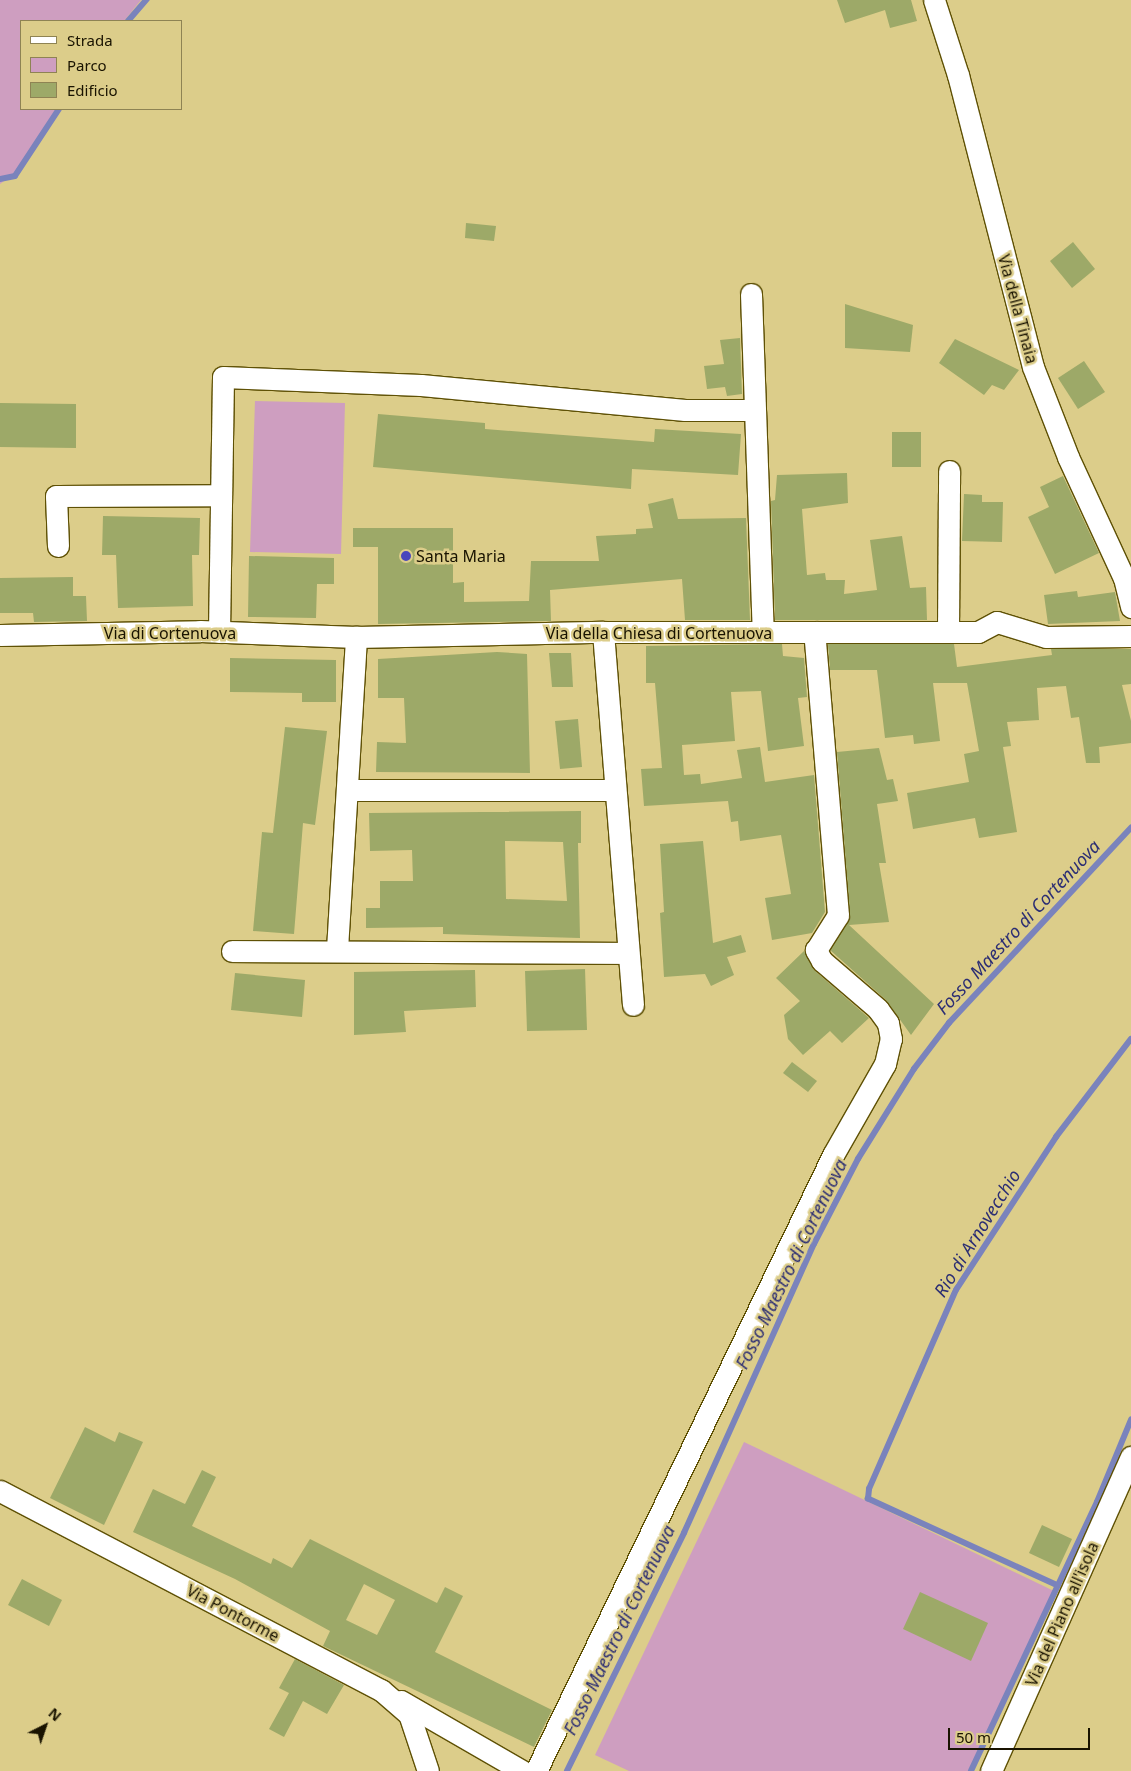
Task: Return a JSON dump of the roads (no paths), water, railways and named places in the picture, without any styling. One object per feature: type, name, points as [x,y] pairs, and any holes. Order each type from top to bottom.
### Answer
[{"type":"street","name":"Via della Tinaia","points":[[934,0],[958,75],[1033,367],[1068,457],[1124,578],[1131,607]]},
{"type":"street","points":[[751,294],[763,632]]},
{"type":"street","points":[[219,632],[223,376],[421,384],[685,410],[755,410]]},
{"type":"street","points":[[948,632],[949,471]]},
{"type":"street","points":[[58,546],[56,496],[221,495]]},
{"type":"street","name":"Via della Chiesa di Cortenuova","points":[[348,637],[603,632],[978,632],[997,622],[1046,637],[1131,636]]},
{"type":"street","name":"Via di Cortenuova","points":[[0,635],[219,632],[348,637]]},
{"type":"street","points":[[603,632],[613,790],[633,1005]]},
{"type":"street","points":[[536,1771],[833,1155],[885,1064],[891,1039],[888,1023],[878,1010],[822,960],[816,950],[838,915],[814,632]]},
{"type":"street","points":[[337,949],[348,790],[348,637]]},
{"type":"street","points":[[348,790],[613,790]]},
{"type":"street","points":[[232,951],[337,949],[627,953]]},
{"type":"street","name":"Via del Piano all'isola","points":[[991,1771],[1131,1457]]},
{"type":"street","name":"Via Pontorme","points":[[0,1491],[381,1690],[409,1714],[428,1771]]},
{"type":"street","points":[[381,1690],[522,1771]]},
{"type":"waterway","points":[[129,20],[146,0]]},
{"type":"waterway","points":[[0,179],[15,176],[58,110]]},
{"type":"waterway","name":"Fosso Maestro di Cortenuova","points":[[567,1771],[684,1533],[814,1244],[858,1159],[914,1069],[949,1023],[1131,828]]},
{"type":"waterway","name":"Rio di Arnovecchio","points":[[1058,1586],[868,1499],[869,1489],[956,1290],[1056,1137],[1131,1039]]},
{"type":"waterway","points":[[971,1771],[1097,1502],[1131,1420]]},
{"type":"place","name":"Santa Maria","points":[[406,556]]}]
